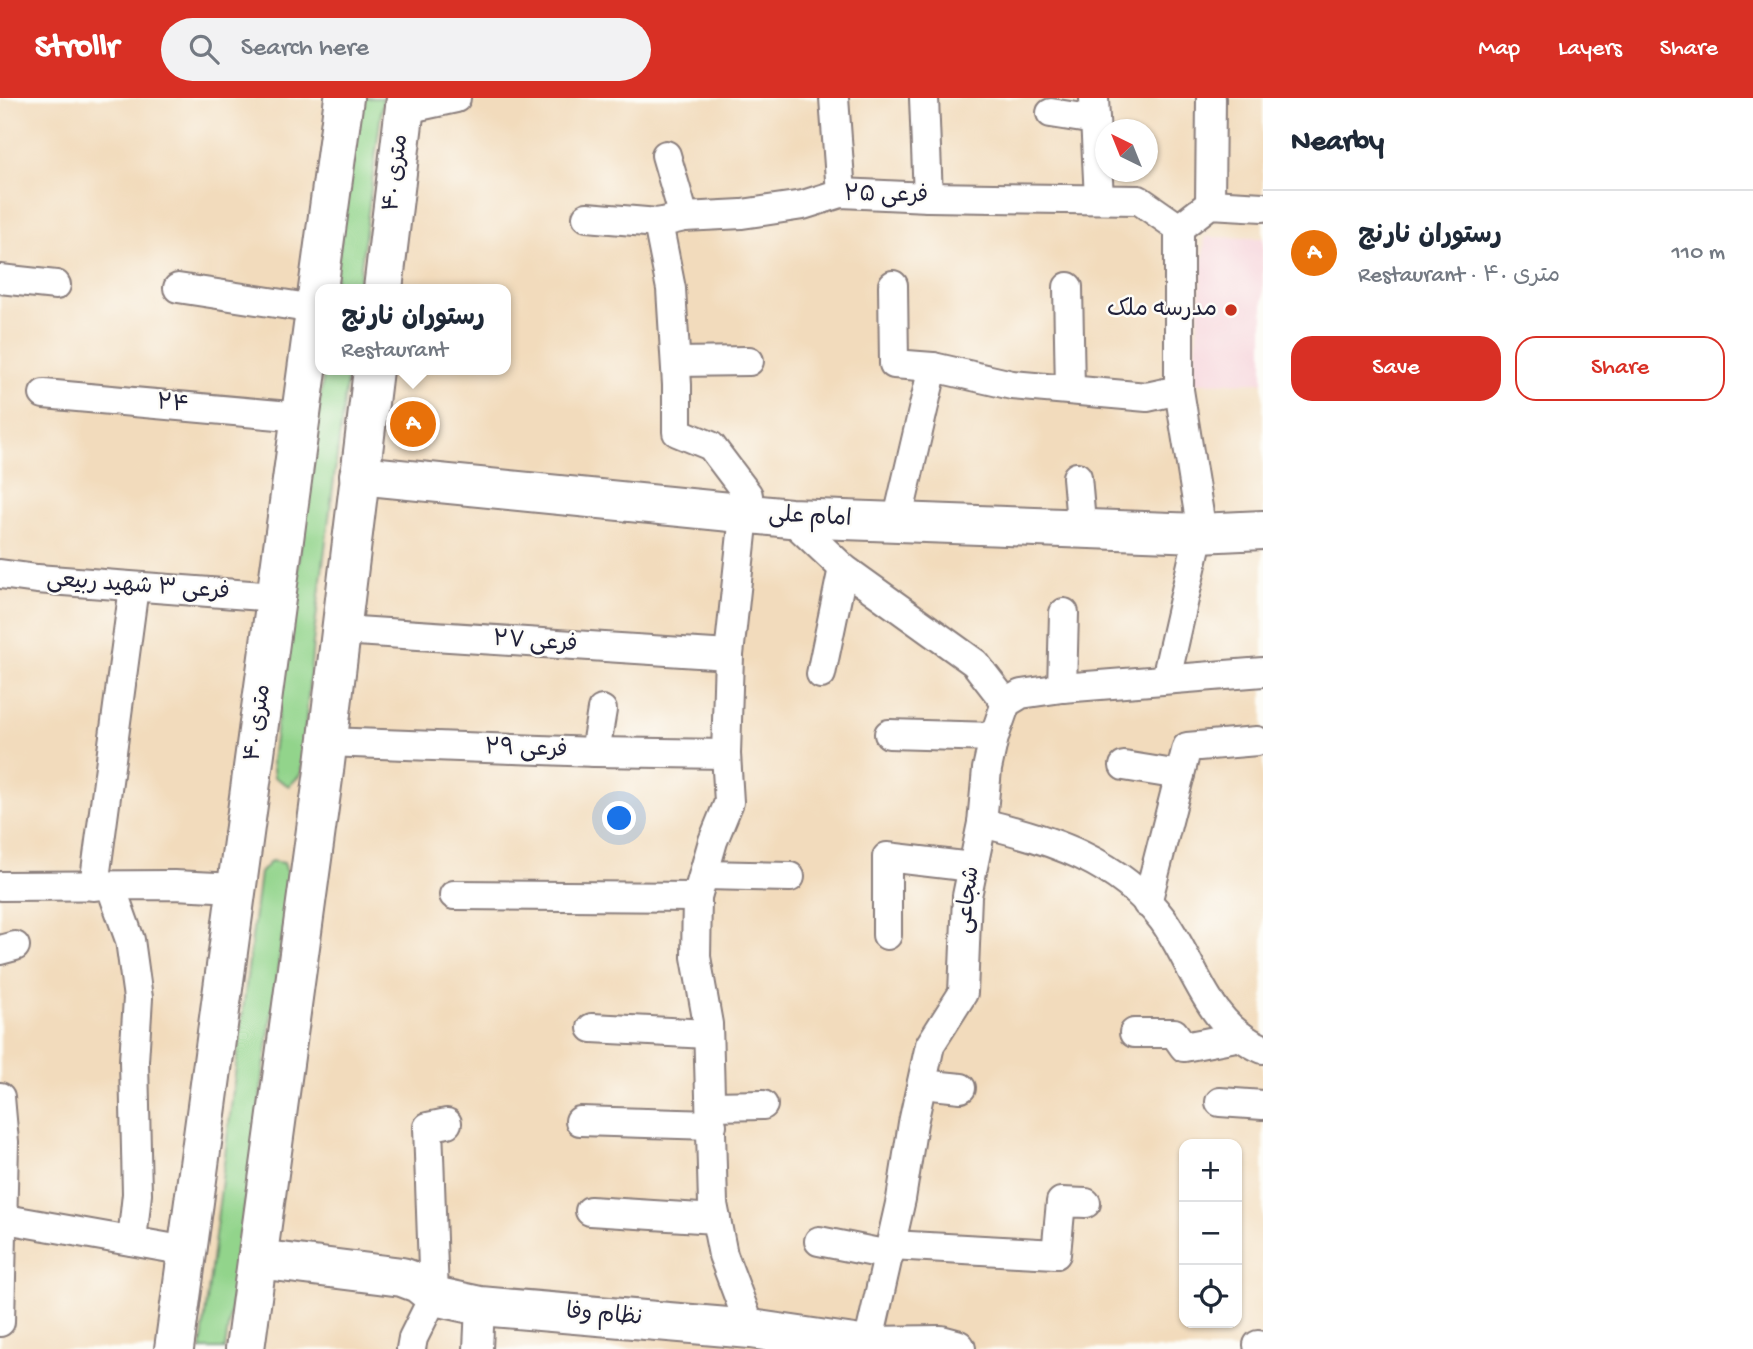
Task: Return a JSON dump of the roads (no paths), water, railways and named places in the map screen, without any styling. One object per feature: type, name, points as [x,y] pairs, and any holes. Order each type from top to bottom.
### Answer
[{"type":"main road","name":"۴۰ متری","points":[[318,284],[344,98]]},
{"type":"main road","name":"۴۰ متری","points":[[384,284],[405,104]]},
{"type":"main road","name":"۴۰ متری","points":[[174,1349],[315,309]]},
{"type":"main road","points":[[245,1349],[327,741],[372,375]]},
{"type":"main road","name":"امام علی","points":[[361,468],[746,505],[790,518],[1199,523],[1263,530]]},
{"type":"main road","points":[[746,505],[901,505],[1079,494],[1199,523],[1263,513]]},
{"type":"main road","name":"نظام وفا","points":[[257,1259],[402,1277],[418,1283],[434,1296],[480,1306],[728,1335],[868,1347],[941,1345],[956,1349]]},
{"type":"street","points":[[405,104],[456,98]]},
{"type":"street","points":[[834,98],[841,193]]},
{"type":"street","points":[[924,98],[929,197]]},
{"type":"street","points":[[1210,204],[1211,98]]},
{"type":"street","points":[[1051,113],[1094,109],[1099,199]]},
{"type":"street","points":[[666,155],[671,220],[677,432],[711,446],[746,505],[729,654],[726,754],[729,802],[713,841],[701,886],[696,957],[708,1034],[713,1204],[723,1255],[728,1335]]},
{"type":"street","name":"فرعی ۲۵","points":[[587,217],[671,220],[742,214],[803,205],[841,193],[1139,200],[1179,228]]},
{"type":"street","points":[[1166,679],[1199,523],[1179,390],[1179,228],[1210,204],[1263,207]]},
{"type":"street","points":[[0,279],[55,285]]},
{"type":"street","points":[[893,285],[894,364],[933,367],[1012,385],[1147,397],[1179,390]]},
{"type":"street","points":[[1068,287],[1070,390]]},
{"type":"street","points":[[178,288],[315,309]]},
{"type":"street","points":[[676,362],[750,361]]},
{"type":"street","points":[[901,505],[933,367]]},
{"type":"street","name":"۲۴","points":[[44,394],[301,417]]},
{"type":"street","points":[[790,518],[843,568],[975,663],[1006,703],[1021,694],[1062,688],[1263,672]]},
{"type":"street","points":[[821,674],[843,568]]},
{"type":"street","name":"فرعی ۳ شهید ربیعی","points":[[0,574],[276,597]]},
{"type":"street","points":[[132,1241],[137,1194],[134,1061],[138,998],[130,940],[102,886],[134,587]]},
{"type":"street","points":[[1062,688],[1064,613]]},
{"type":"street","name":"فرعی ۲۷","points":[[341,631],[729,654]]},
{"type":"street","name":"شجاعی","points":[[868,1347],[930,1045],[963,993],[967,896],[982,822],[987,769],[994,737],[1006,703]]},
{"type":"street","points":[[595,752],[602,710]]},
{"type":"street","points":[[889,734],[994,737]]},
{"type":"street","name":"فرعی ۲۹","points":[[327,741],[595,752],[726,754]]},
{"type":"street","points":[[1147,903],[1187,747],[1257,741]]},
{"type":"street","points":[[1124,766],[1180,775]]},
{"type":"street","points":[[982,822],[1034,835],[1078,853],[1128,883],[1163,920],[1222,1021],[1252,1043]]},
{"type":"street","points":[[887,935],[887,857],[972,867]]},
{"type":"street","points":[[454,895],[701,886],[790,877]]},
{"type":"street","points":[[0,886],[174,885],[237,888]]},
{"type":"street","points":[[592,1028],[708,1034]]},
{"type":"street","points":[[1133,1033],[1174,1033],[1184,1047],[1252,1043]]},
{"type":"street","points":[[922,1084],[961,1087]]},
{"type":"street","points":[[0,1097],[0,1322]]},
{"type":"street","points":[[1220,1102],[1263,1105]]},
{"type":"street","points":[[580,1121],[712,1116],[764,1105]]},
{"type":"street","points":[[411,1349],[413,1338],[434,1296],[428,1127],[447,1123]]},
{"type":"street","points":[[819,1241],[890,1250],[1056,1254],[1061,1202],[1086,1203]]},
{"type":"street","points":[[590,1211],[716,1219]]},
{"type":"street","points":[[2,1218],[187,1251]]},
{"type":"street","points":[[478,1349],[480,1306]]},
{"type":"place","name":"مدرسه ملک","points":[[1231,310]]},
{"type":"place","name":"رستوران نارنج","points":[[413,424]]}]
